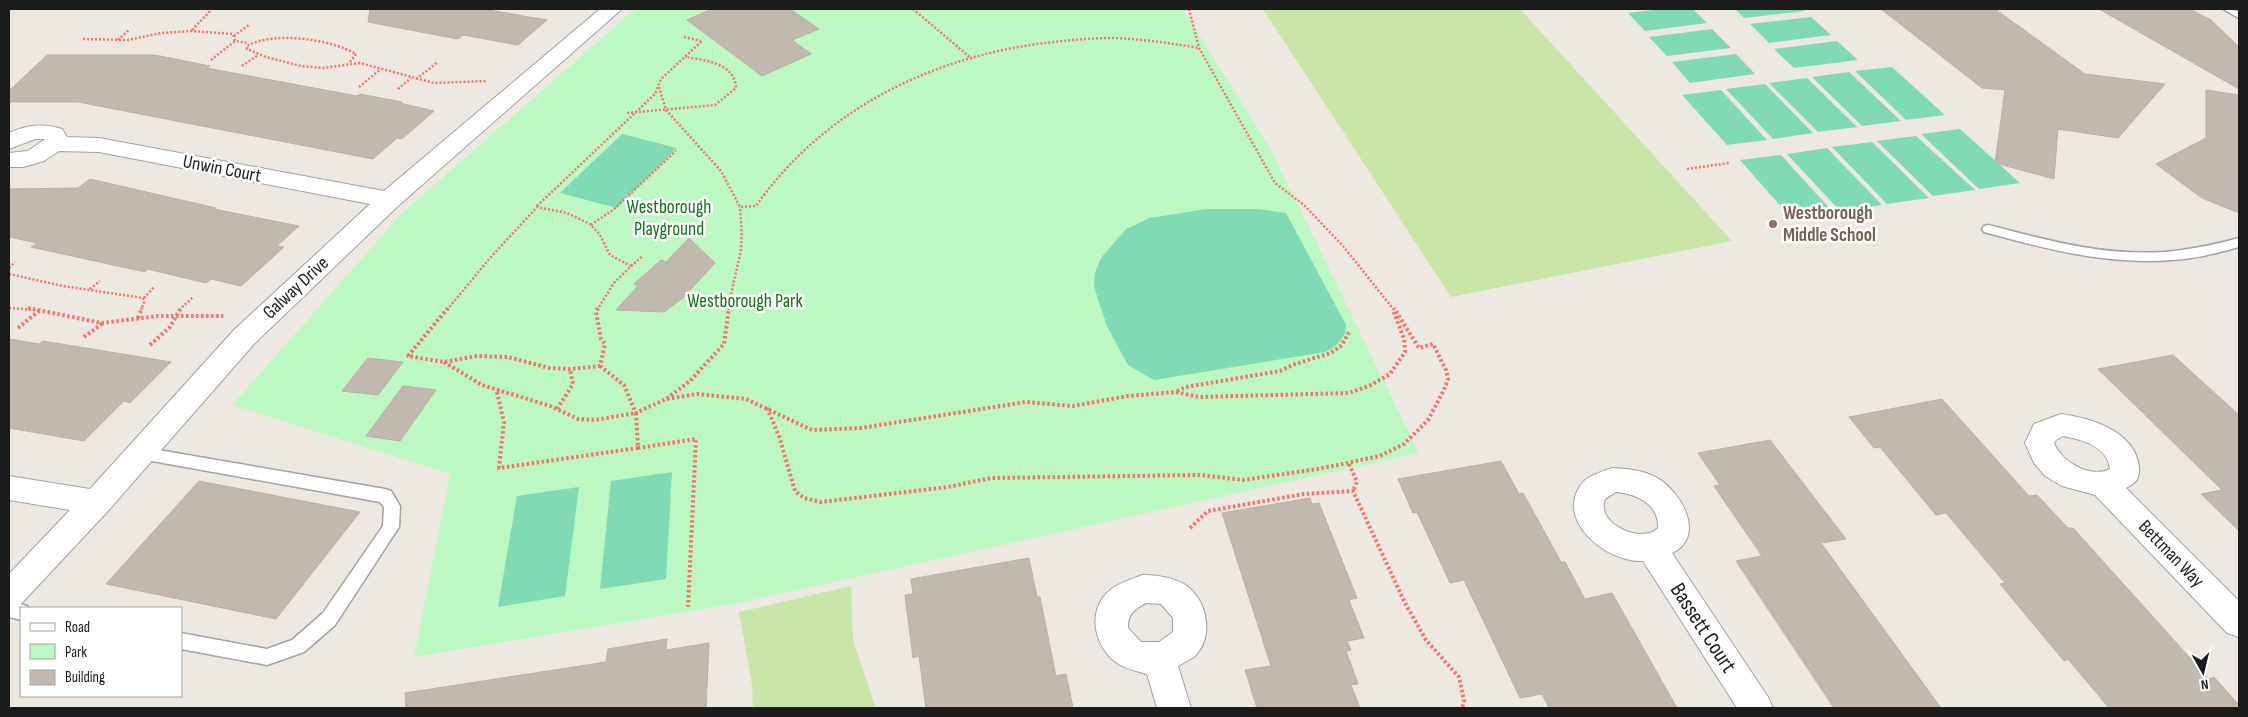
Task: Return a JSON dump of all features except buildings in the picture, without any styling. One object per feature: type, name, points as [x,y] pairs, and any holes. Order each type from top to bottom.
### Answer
[{"type":"street","name":"Galway Drive","points":[[9,595],[141,454],[244,337],[389,200],[612,9]]},
{"type":"street","points":[[9,142],[40,131],[54,134],[56,139],[54,144],[38,155],[16,161],[9,160]]},
{"type":"street","name":"Unwin Court","points":[[54,144],[99,145],[389,200]]},
{"type":"street","name":"Bettman Way","points":[[2104,485],[2239,623]]},
{"type":"street","points":[[9,488],[97,502]]},
{"type":"street","name":"Bassett Court","points":[[1651,547],[1756,708]]},
{"type":"street","points":[[1159,659],[1174,708]]},
{"type":"lane","points":[[2228,9],[2239,15]]},
{"type":"lane","points":[[1989,229],[2099,255],[2139,258],[2172,257],[2239,243]]},
{"type":"lane","points":[[141,454],[385,496],[392,506],[391,527],[329,619],[298,646],[268,656],[182,641]]},
{"type":"path","points":[[192,31],[212,9]]},
{"type":"path","points":[[913,9],[972,59]]},
{"type":"path","points":[[768,408],[779,436],[795,490],[804,498],[821,502],[948,487],[991,478],[1200,475],[1243,480],[1349,464],[1380,456],[1404,444],[1428,420],[1448,379],[1434,344],[1419,348],[1392,306],[1343,246],[1304,205],[1275,182],[1200,48],[1189,9]]},
{"type":"path","points":[[234,36],[250,24]]},
{"type":"path","points":[[118,40],[129,30]]},
{"type":"path","points":[[83,39],[118,40],[161,33],[192,31],[227,32],[234,36],[235,41]]},
{"type":"path","points":[[638,448],[636,413],[624,385],[600,366],[570,369],[549,368],[508,357],[477,356],[444,362],[408,356],[490,258],[537,207],[655,94],[661,79],[702,41],[684,37]]},
{"type":"path","points":[[740,208],[756,206],[765,192],[801,152],[848,114],[915,78],[972,59],[1029,46],[1083,40],[1129,38],[1166,41],[1200,48]]},
{"type":"path","points":[[211,60],[235,41],[248,43],[289,39],[332,43],[356,54],[355,58],[350,62],[333,67],[292,64],[259,55],[247,49],[248,43]]},
{"type":"path","points":[[242,66],[259,55]]},
{"type":"path","points":[[627,113],[706,108],[715,105],[736,88],[735,80],[724,67],[717,63],[685,57]]},
{"type":"path","points":[[350,62],[368,64],[416,80],[450,84],[489,81]]},
{"type":"path","points":[[416,80],[438,62]]},
{"type":"path","points":[[359,88],[382,68]]},
{"type":"path","points":[[398,89],[412,78]]},
{"type":"path","points":[[444,362],[461,376],[497,391],[557,409],[581,420],[636,413],[666,399],[690,381],[724,344],[732,285],[740,254],[742,230],[740,208],[721,171],[666,110],[659,87]]},
{"type":"path","points":[[591,225],[613,210],[676,151]]},
{"type":"path","points":[[1686,169],[1729,163]]},
{"type":"path","points":[[537,207],[567,213],[591,225],[600,235],[610,254],[631,266]]},
{"type":"path","points":[[600,366],[605,344],[601,339],[596,312],[614,283],[643,256]]},
{"type":"path","points":[[9,268],[15,262]]},
{"type":"path","points":[[9,274],[63,286],[144,298]]},
{"type":"path","points":[[90,290],[100,281]]},
{"type":"path","points":[[138,318],[144,298],[154,287]]},
{"type":"path","points":[[150,345],[170,328],[176,315],[193,297]]},
{"type":"path","points":[[666,399],[697,394],[746,399],[812,430],[861,428],[1026,402],[1073,406],[1128,396],[1176,392],[1198,397],[1310,396],[1349,393],[1389,376],[1406,352],[1405,342],[1392,306]]},
{"type":"path","points":[[9,308],[31,307],[75,319],[103,323],[176,315],[226,316]]},
{"type":"path","points":[[18,328],[40,310]]},
{"type":"path","points":[[84,337],[103,323]]},
{"type":"path","points":[[1176,392],[1186,387],[1280,371],[1295,364],[1331,353],[1342,345],[1348,337],[1350,330]]},
{"type":"path","points":[[557,409],[574,384],[570,369]]},
{"type":"path","points":[[497,391],[504,422],[499,468],[696,439],[688,607]]},
{"type":"path","points":[[1349,464],[1357,482],[1353,491],[1405,602],[1426,640],[1459,677],[1464,700],[1462,708]]},
{"type":"path","points":[[1190,528],[1208,511],[1304,494],[1353,491]]},
{"type":"green space","name":"Westborough Park","points":[[635,9],[1183,9],[1270,148],[1419,453],[735,604],[414,657],[450,474],[232,405],[402,213]]},
{"type":"green space","points":[[1263,9],[1520,9],[1732,241],[1451,297]]},
{"type":"green space","points":[[1662,9],[1693,9],[1707,23],[1645,31],[1628,13]]},
{"type":"green space","points":[[1735,9],[1803,9],[1805,11],[1744,18]]},
{"type":"green space","points":[[1811,17],[1831,35],[1769,43],[1750,24]]},
{"type":"green space","points":[[1712,29],[1731,48],[1667,56],[1649,37]]},
{"type":"green space","points":[[1837,41],[1858,60],[1794,68],[1774,49]]},
{"type":"green space","points":[[1736,54],[1755,74],[1690,83],[1672,62]]},
{"type":"green space","points":[[1892,67],[1945,115],[1906,120],[1855,71]]},
{"type":"green space","points":[[1849,72],[1901,121],[1862,126],[1812,77]]},
{"type":"green space","points":[[1807,78],[1857,127],[1818,132],[1769,83]]},
{"type":"green space","points":[[1765,84],[1813,133],[1773,139],[1726,89]]},
{"type":"green space","points":[[1721,90],[1767,140],[1727,145],[1682,95]]},
{"type":"green space","points":[[1960,129],[2020,183],[1979,189],[1921,134]]},
{"type":"green space","points":[[622,134],[677,148],[617,208],[560,193]]},
{"type":"green space","points":[[1916,136],[1975,190],[1933,196],[1877,141]]},
{"type":"green space","points":[[1872,142],[1929,198],[1887,204],[1832,147]]},
{"type":"green space","points":[[1827,148],[1882,205],[1840,211],[1787,154]]},
{"type":"green space","points":[[1781,155],[1833,212],[1791,218],[1740,160]]},
{"type":"green space","points":[[1206,209],[1258,209],[1286,213],[1346,325],[1346,330],[1340,342],[1325,352],[1154,380],[1128,365],[1107,326],[1094,287],[1095,273],[1101,258],[1126,229],[1150,218]]},
{"type":"green space","points":[[672,472],[666,579],[600,589],[611,481]]},
{"type":"green space","points":[[579,487],[565,596],[498,607],[517,496]]},
{"type":"green space","points":[[851,586],[853,641],[876,708],[753,708],[752,685],[739,612]]},
{"type":"place","name":"Westborough Middle School","points":[[1773,224]]},
{"type":"park label","name":"Westborough Playground","points":[[669,218]]}]
